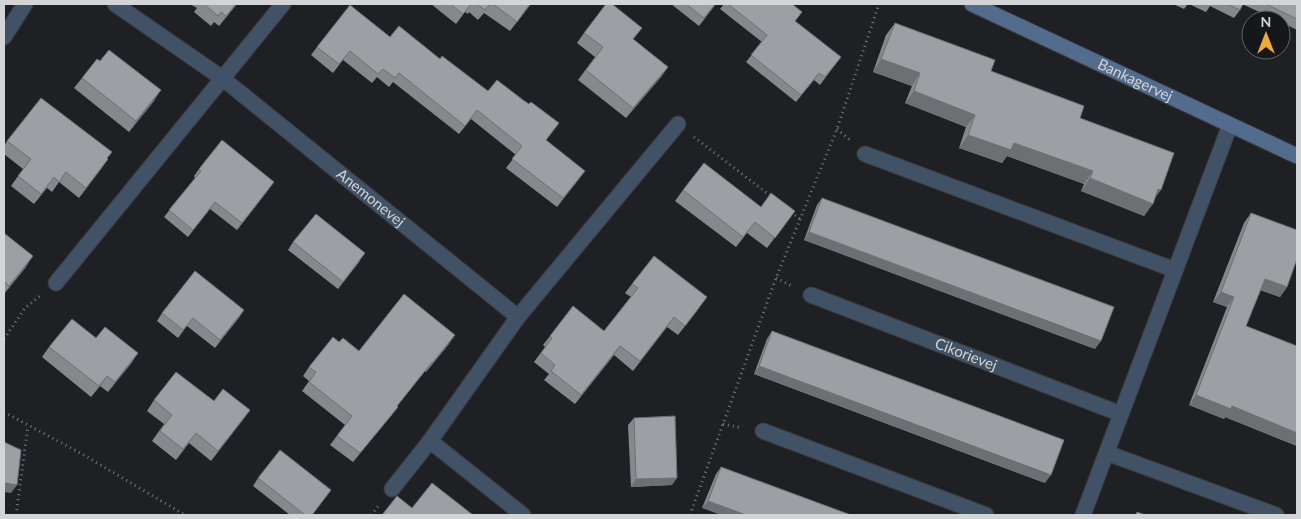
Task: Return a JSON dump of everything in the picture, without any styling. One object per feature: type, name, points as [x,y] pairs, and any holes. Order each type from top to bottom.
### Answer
[{"type":"street","points":[[4,37],[25,4]]},
{"type":"street","name":"Anemonevej","points":[[115,4],[222,78],[518,317]]},
{"type":"street","points":[[56,283],[283,4]]},
{"type":"street","name":"Bankagervej","points":[[972,4],[1297,156]]},
{"type":"street","points":[[392,489],[430,441],[518,317],[678,124]]},
{"type":"street","points":[[1083,515],[1230,125]]},
{"type":"street","points":[[865,154],[1175,270]]},
{"type":"street","name":"Cikorievej","points":[[811,295],[1121,414]]},
{"type":"street","points":[[763,431],[986,515]]},
{"type":"street","points":[[430,441],[523,515]]},
{"type":"street","points":[[1107,453],[1276,515]]},
{"type":"path","points":[[690,515],[776,278],[837,129],[879,4]]},
{"type":"path","points":[[678,124],[777,201]]},
{"type":"path","points":[[785,207],[800,219]]},
{"type":"path","points":[[4,339],[25,308],[56,283]]},
{"type":"path","points":[[4,412],[82,454],[185,515]]},
{"type":"path","points":[[16,515],[28,426]]},
{"type":"building","points":[[204,4],[236,4],[226,16],[221,12],[218,16]]},
{"type":"building","points":[[450,4],[471,4],[463,14]]},
{"type":"building","points":[[477,4],[490,4],[485,10]]},
{"type":"building","points":[[493,4],[530,4],[517,22]]},
{"type":"building","points":[[606,4],[612,4],[642,28],[633,39],[668,67],[633,108],[586,70],[603,47],[584,33]]},
{"type":"building","points":[[686,4],[715,4],[704,18]]},
{"type":"building","points":[[728,4],[792,4],[802,12],[795,21],[841,57],[825,77],[819,73],[801,95],[751,55],[767,35]]},
{"type":"building","points":[[1227,4],[1243,4],[1240,10]]},
{"type":"building","points":[[1266,4],[1297,4],[1297,19],[1291,16],[1291,10],[1278,10]]},
{"type":"building","points":[[350,5],[390,37],[399,26],[440,59],[442,56],[488,91],[497,80],[529,104],[531,102],[559,123],[546,140],[585,171],[563,198],[512,159],[522,146],[477,110],[465,126],[399,73],[395,78],[383,69],[378,74],[350,51],[339,64],[317,47]]},
{"type":"building","points":[[895,23],[995,60],[991,71],[1084,106],[1080,118],[1174,153],[1161,190],[1158,189],[1153,204],[1090,178],[1093,171],[1014,143],[1011,150],[968,135],[975,115],[914,91],[920,73],[881,59]]},
{"type":"building","points":[[109,50],[161,90],[136,121],[82,78],[97,59],[100,61]]},
{"type":"building","points":[[41,98],[112,152],[86,188],[66,172],[59,182],[54,177],[41,194],[18,176],[31,159],[7,141]]},
{"type":"building","points":[[222,140],[274,182],[242,223],[215,202],[193,230],[169,210],[201,171],[199,169]]},
{"type":"building","points":[[704,163],[761,207],[771,193],[795,211],[775,238],[755,222],[743,237],[683,190]]},
{"type":"building","points":[[822,198],[1114,307],[1101,341],[809,232]]},
{"type":"building","points":[[1251,213],[1297,230],[1297,259],[1287,287],[1265,279],[1246,326],[1297,346],[1297,433],[1232,406],[1231,409],[1196,395],[1234,297],[1221,292]]},
{"type":"building","points":[[316,214],[365,253],[343,282],[293,242]]},
{"type":"building","points":[[4,233],[33,256],[9,286],[4,281]]},
{"type":"building","points":[[654,256],[707,297],[685,326],[674,317],[640,361],[620,346],[581,395],[551,371],[555,365],[541,353],[552,338],[550,336],[573,306],[604,331],[638,288],[632,284]]},
{"type":"building","points":[[195,271],[244,310],[220,340],[193,318],[183,330],[162,313]]},
{"type":"building","points":[[404,294],[455,335],[360,453],[337,436],[352,416],[309,382],[316,372],[309,367],[333,337],[339,342],[343,338],[359,351]]},
{"type":"building","points":[[72,319],[96,338],[105,327],[138,353],[115,382],[107,376],[99,386],[49,347]]},
{"type":"building","points":[[772,331],[1064,440],[1051,475],[759,366]]},
{"type":"building","points":[[176,372],[214,401],[223,389],[250,410],[218,451],[196,433],[183,449],[160,431],[172,415],[154,400]]},
{"type":"building","points":[[675,416],[677,478],[636,479],[634,418]]},
{"type":"building","points":[[4,442],[21,450],[17,485],[4,483]]},
{"type":"building","points":[[280,450],[331,490],[312,515],[305,515],[258,478]]},
{"type":"building","points":[[721,467],[851,515],[746,515],[708,501]]},
{"type":"building","points":[[432,483],[473,515],[382,515],[397,496],[412,508]]}]
